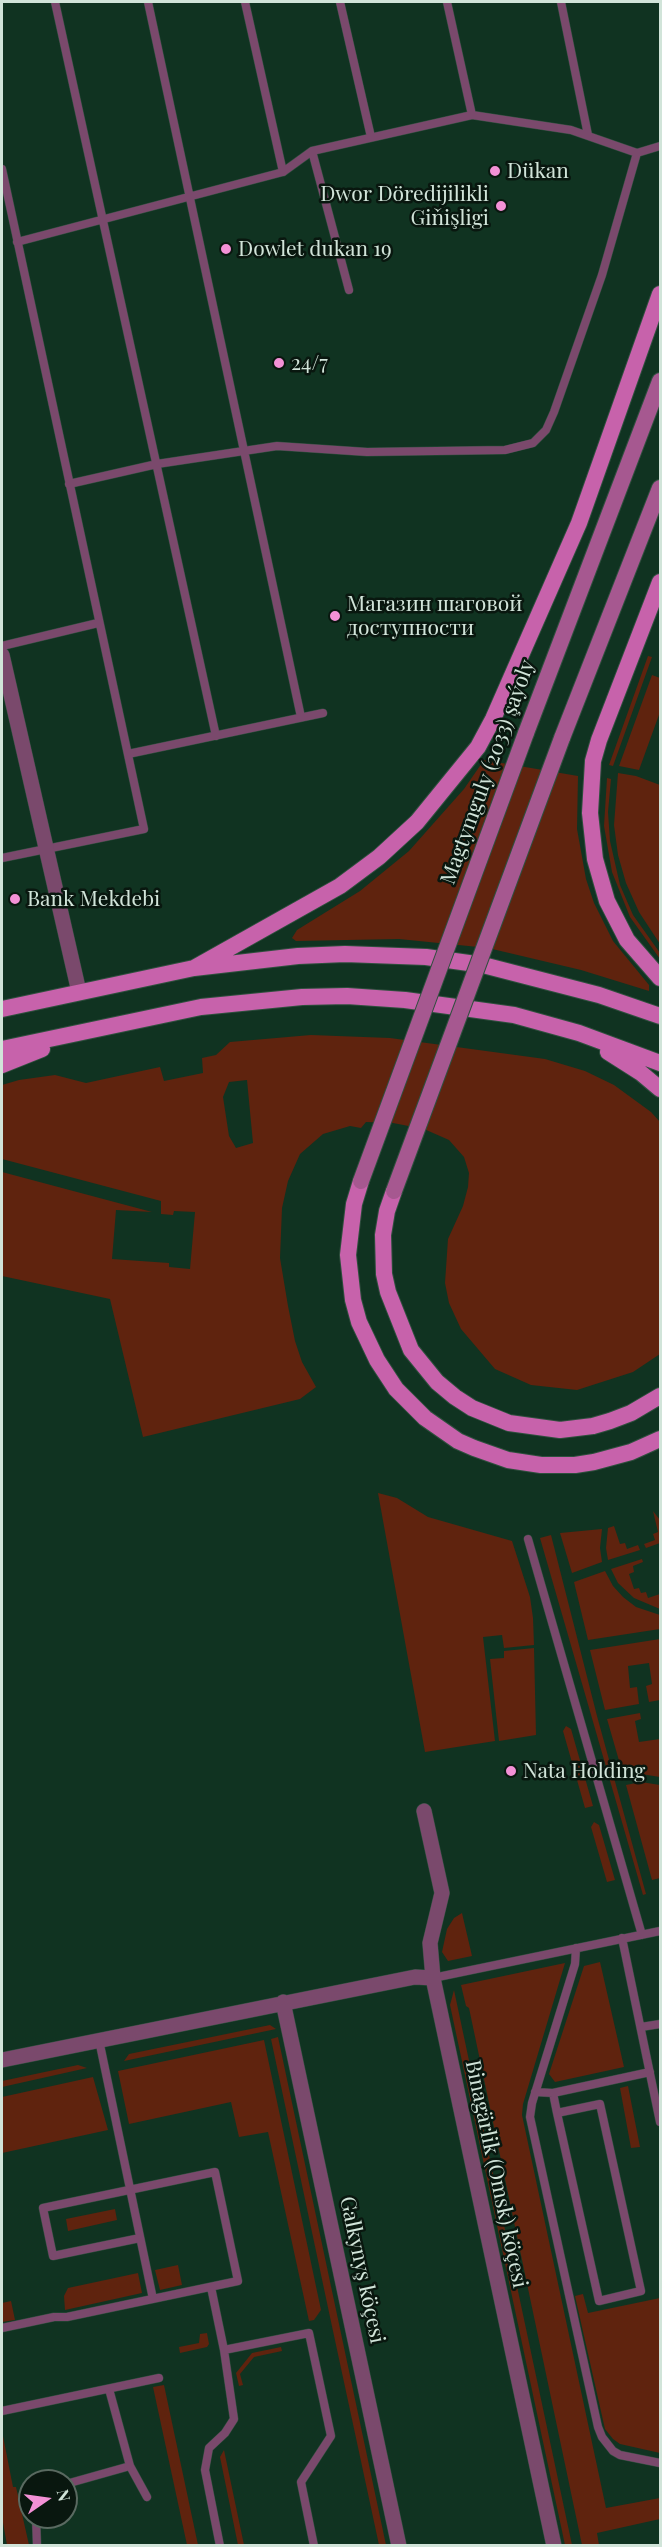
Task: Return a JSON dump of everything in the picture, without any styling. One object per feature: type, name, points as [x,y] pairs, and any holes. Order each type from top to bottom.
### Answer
[{"type":"main road","points":[[194,968],[340,886],[379,857],[417,822],[478,747],[493,719],[579,523],[660,294]]},
{"type":"main road","name":"Magtymguly (2033) şaýoly","points":[[660,381],[526,733],[361,1180],[354,1204],[348,1255],[353,1300],[362,1329],[376,1360],[396,1389],[425,1418],[474,1449],[508,1460],[560,1466],[594,1462],[631,1452],[660,1439]]},
{"type":"main road","points":[[660,488],[562,738],[394,1191],[383,1235],[387,1292],[411,1350],[437,1382],[472,1408],[509,1423],[560,1430],[593,1426],[610,1421],[660,1396]]},
{"type":"main road","points":[[660,582],[599,740],[592,769],[590,813],[595,859],[607,901],[627,939],[660,978]]},
{"type":"main road","points":[[2,1009],[194,968],[298,956],[345,954],[426,957],[511,971],[599,994],[660,1016]]},
{"type":"main road","points":[[2,1049],[201,1008],[302,997],[347,996],[405,1000],[496,1012],[579,1033],[660,1063]]},
{"type":"main road","points":[[2,1065],[84,1032]]},
{"type":"main road","points":[[579,1033],[641,1073],[660,1089]]},
{"type":"street","points":[[2,655],[48,850],[78,992]]},
{"type":"street","name":"Binagärlik (Omsk) köçesi","points":[[424,1811],[442,1893],[430,1944],[434,1978],[554,2546]]},
{"type":"street","points":[[2,2060],[283,2002],[415,1977],[434,1978]]},
{"type":"street","name":"Galkynyş köçesi","points":[[283,2002],[399,2546]]},
{"type":"lane","points":[[55,2],[216,736]]},
{"type":"lane","points":[[148,2],[301,717]]},
{"type":"lane","points":[[245,2],[283,172]]},
{"type":"lane","points":[[340,2],[372,137]]},
{"type":"lane","points":[[447,2],[472,115]]},
{"type":"lane","points":[[561,2],[588,135]]},
{"type":"lane","points":[[17,242],[283,172],[312,151],[472,115],[571,130],[637,153],[660,146]]},
{"type":"lane","points":[[312,151],[349,290]]},
{"type":"lane","points":[[69,484],[157,464],[244,449],[277,446],[367,452],[505,450],[533,443],[546,430],[554,412],[602,275],[637,153]]},
{"type":"lane","points":[[2,169],[144,830],[2,858]]},
{"type":"lane","points":[[2,646],[98,624]]},
{"type":"lane","points":[[128,754],[323,713]]},
{"type":"lane","points":[[528,1539],[642,1935]]},
{"type":"lane","points":[[434,1978],[660,1931]]},
{"type":"lane","points":[[622,1938],[660,2122]]},
{"type":"lane","points":[[576,1948],[574,1964],[535,2092],[531,2117],[598,2427],[602,2437],[620,2455],[660,2463]]},
{"type":"lane","points":[[641,2027],[660,2024]]},
{"type":"lane","points":[[99,2040],[153,2299]]},
{"type":"lane","points":[[535,2092],[553,2093],[650,2072]]},
{"type":"lane","points":[[553,2093],[557,2113],[599,2301],[641,2291],[600,2104],[557,2113]]},
{"type":"lane","points":[[2,2328],[238,2281],[215,2172],[43,2208],[53,2256],[140,2238]]},
{"type":"lane","points":[[211,2287],[224,2350],[234,2419],[225,2433],[209,2448],[204,2470],[220,2546]]},
{"type":"lane","points":[[224,2350],[309,2333],[331,2436],[301,2482],[314,2546]]},
{"type":"lane","points":[[2,2411],[159,2378]]},
{"type":"lane","points":[[109,2389],[130,2466],[147,2497]]},
{"type":"lane","points":[[78,2481],[130,2466]]},
{"type":"lane","points":[[36,2529],[37,2546]]},
{"type":"shaded area","points":[[648,656],[652,657],[613,766],[609,765]]},
{"type":"shaded area","points":[[652,675],[660,678],[660,712],[639,770],[619,766]]},
{"type":"shaded area","points":[[484,760],[578,776],[577,829],[586,879],[594,903],[613,941],[649,985],[649,991],[581,970],[488,948],[399,939],[296,941],[292,938],[297,930],[360,891],[409,851],[464,789]]},
{"type":"shaded area","points":[[618,773],[636,776],[660,785],[660,944],[639,912],[626,883],[618,855],[614,825]]},
{"type":"shaded area","points":[[607,778],[611,779],[608,812],[610,841],[620,885],[633,915],[660,953],[660,959],[630,917],[612,872],[604,826]]},
{"type":"shaded area","points":[[311,1035],[390,1038],[545,1059],[585,1071],[614,1085],[651,1112],[660,1122],[660,1354],[633,1372],[577,1390],[531,1385],[495,1369],[461,1329],[449,1303],[445,1283],[448,1239],[463,1206],[468,1187],[469,1173],[464,1157],[449,1140],[424,1129],[393,1123],[366,1122],[361,1128],[350,1126],[323,1134],[300,1154],[288,1181],[282,1208],[280,1258],[288,1306],[302,1362],[316,1387],[300,1399],[143,1437],[110,1299],[2,1276],[2,1172],[152,1212],[116,1210],[112,1259],[169,1263],[169,1267],[190,1269],[195,1212],[174,1211],[173,1215],[161,1214],[161,1201],[2,1159],[2,1085],[55,1075],[86,1083],[160,1067],[164,1081],[203,1073],[202,1058],[216,1055],[230,1042]],"holes":[[[247,1080],[253,1143],[236,1148],[229,1136],[223,1097],[229,1082]]]},
{"type":"shaded area","points":[[378,1493],[397,1498],[428,1517],[512,1541],[530,1597],[534,1645],[504,1648],[502,1635],[483,1637],[495,1741],[425,1752]]},
{"type":"shaded area","points":[[653,1511],[660,1520],[660,1543],[646,1548],[644,1544],[655,1540],[653,1534],[658,1532]]},
{"type":"shaded area","points":[[614,1526],[620,1544],[625,1543],[627,1549],[638,1545],[640,1550],[608,1560],[606,1548],[608,1528]]},
{"type":"shaded area","points":[[602,1529],[600,1548],[602,1562],[572,1573],[560,1533]]},
{"type":"shaded area","points":[[551,1535],[597,1716],[646,1894],[643,1895],[540,1538]]},
{"type":"shaded area","points":[[642,1559],[643,1562],[633,1566],[634,1572],[629,1574],[634,1589],[639,1588],[641,1593],[646,1592],[648,1598],[660,1594],[660,1609],[634,1598],[618,1583],[611,1569]]},
{"type":"shaded area","points":[[605,1571],[613,1586],[623,1597],[636,1607],[660,1615],[660,1629],[588,1640],[574,1582]]},
{"type":"shaded area","points":[[660,1639],[660,1700],[649,1702],[646,1686],[652,1684],[649,1663],[628,1666],[630,1688],[637,1687],[639,1704],[605,1710],[590,1650]]},
{"type":"shaded area","points":[[534,1648],[536,1735],[499,1741],[490,1659],[504,1658],[504,1651]]},
{"type":"shaded area","points":[[640,1713],[641,1719],[635,1721],[639,1742],[660,1739],[660,1777],[641,1774],[624,1778],[607,1719]]},
{"type":"shaded area","points":[[566,1726],[571,1729],[593,1806],[585,1808],[563,1731]]},
{"type":"shaded area","points":[[641,1782],[660,1785],[660,1878],[652,1880],[626,1785]]},
{"type":"shaded area","points":[[594,1822],[599,1825],[615,1880],[607,1882],[591,1827]]},
{"type":"shaded area","points":[[462,1913],[472,1956],[448,1961],[442,1952],[447,1929],[454,1918]]},
{"type":"shaded area","points":[[600,1962],[624,2067],[555,2082],[549,2074],[584,1966]]},
{"type":"shaded area","points":[[565,1963],[523,2104],[522,2115],[606,2508],[660,2498],[660,2519],[597,2533],[599,2545],[582,2545],[469,2008],[466,2006],[461,1985]]},
{"type":"shaded area","points":[[454,1990],[572,2545],[565,2545],[450,2005]]},
{"type":"shaded area","points":[[270,2025],[276,2029],[124,2061],[129,2054]]},
{"type":"shaded area","points":[[278,2037],[386,2545],[379,2545],[330,2317],[271,2039]]},
{"type":"shaded area","points":[[264,2040],[321,2310],[314,2320],[309,2321],[268,2132],[239,2137],[231,2102],[129,2124],[118,2071]]},
{"type":"shaded area","points":[[78,2065],[87,2068],[2,2087],[2,2081]]},
{"type":"shaded area","points":[[93,2077],[108,2130],[2,2153],[2,2097]]},
{"type":"shaded area","points":[[628,2086],[640,2147],[631,2148],[620,2088]]},
{"type":"shaded area","points":[[115,2209],[117,2220],[68,2231],[66,2219]]},
{"type":"shaded area","points":[[178,2265],[182,2285],[160,2290],[155,2270]]},
{"type":"shaded area","points":[[138,2273],[142,2293],[65,2310],[64,2296],[68,2288]]},
{"type":"shaded area","points":[[583,2294],[588,2313],[660,2298],[660,2453],[620,2444],[605,2429],[575,2296]]},
{"type":"shaded area","points":[[11,2301],[15,2320],[2,2322],[2,2303]]},
{"type":"shaded area","points":[[207,2333],[209,2344],[207,2347],[180,2353],[179,2347],[199,2343],[200,2334]]},
{"type":"shaded area","points":[[281,2347],[282,2351],[254,2357],[240,2374],[243,2385],[239,2386],[236,2373],[252,2353]]},
{"type":"shaded area","points":[[164,2385],[198,2545],[187,2545],[153,2387]]},
{"type":"shaded area","points":[[2,2431],[13,2487],[16,2487],[18,2496],[18,2529],[25,2529],[29,2545],[7,2545],[2,2517]]},
{"type":"shaded area","points":[[224,2450],[244,2545],[238,2545],[220,2457]]},
{"type":"place","name":"Dükan","points":[[495,171]]},
{"type":"place","name":"Dwor Döredijilikli Giňişligi","points":[[501,206]]},
{"type":"place","name":"Dowlet dukan 19","points":[[226,249]]},
{"type":"place","name":"24/7","points":[[279,363]]},
{"type":"place","name":"Магазин шаговой доступности","points":[[335,616]]},
{"type":"place","name":"Bank Mekdebi","points":[[15,899]]},
{"type":"place","name":"Nata Holding","points":[[511,1771]]}]
